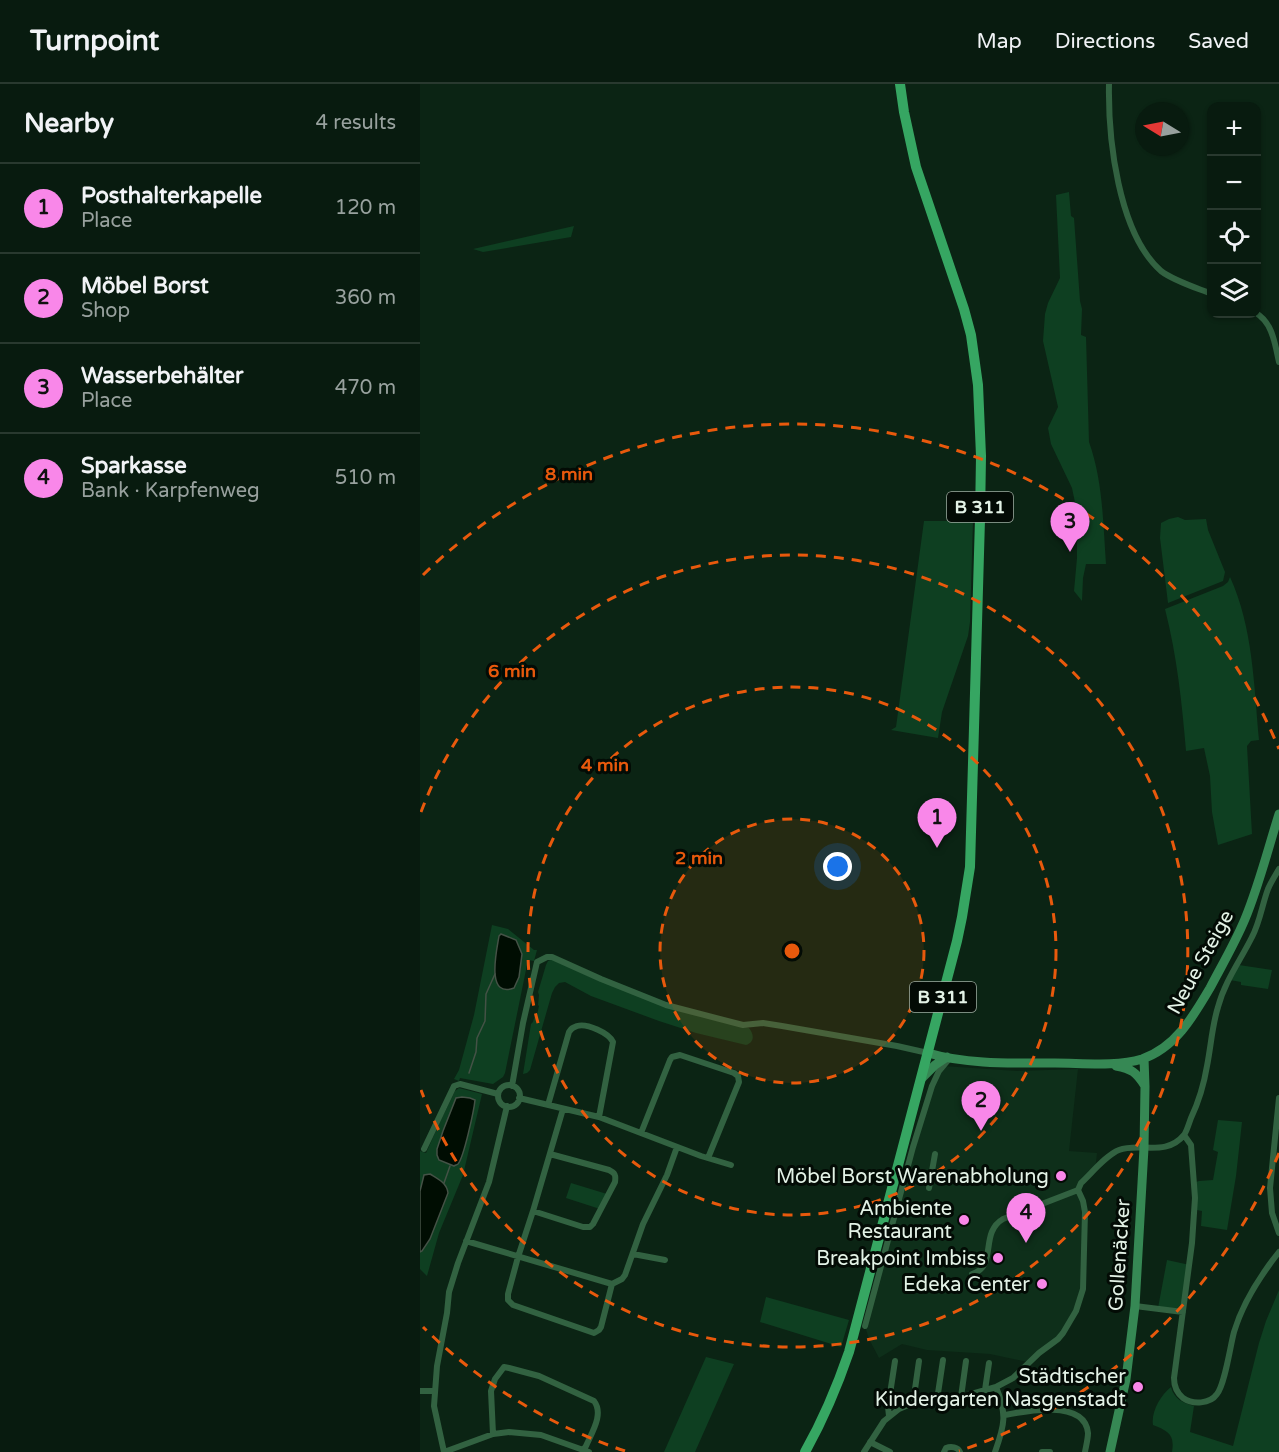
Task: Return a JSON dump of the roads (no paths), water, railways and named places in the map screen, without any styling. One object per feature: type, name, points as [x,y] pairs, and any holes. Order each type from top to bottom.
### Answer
[{"type":"main road","name":"B 311","points":[[805,1452],[833,1395],[849,1352],[959,929],[970,867],[980,519],[980,408],[975,360],[966,318],[916,167],[900,84]]},
{"type":"main road","name":"Neue Steige","points":[[928,1053],[997,1064],[1104,1064],[1144,1058],[1169,1044],[1194,1017],[1238,935],[1245,920],[1279,814]]},
{"type":"main road","points":[[921,1079],[934,1066],[949,1057]]},
{"type":"main road","name":"Gollenäcker","points":[[1110,1452],[1126,1379],[1135,1306],[1144,1148],[1144,1058]]},
{"type":"main road","points":[[1104,1064],[1132,1070],[1139,1076],[1145,1087]]},
{"type":"street","points":[[1109,84],[1108,114],[1113,149],[1124,208],[1136,237],[1150,260],[1163,272],[1207,292]]},
{"type":"street","points":[[1261,316],[1272,333],[1279,362]]},
{"type":"street","points":[[864,1452],[878,1428],[899,1409],[914,1403],[961,1396],[996,1387],[1013,1378],[1063,1333],[1076,1311],[1083,1289],[1086,1226],[1084,1205],[1078,1190],[1081,1184],[1111,1154],[1126,1148],[1156,1149],[1167,1146],[1184,1135],[1201,1093],[1211,1036],[1225,985],[1252,937],[1268,888],[1279,869]]},
{"type":"street","points":[[512,1086],[537,962],[547,957],[552,957],[666,1005],[743,1025],[763,1023],[928,1053]]},
{"type":"street","points":[[548,1105],[569,1032],[577,1026],[586,1026],[609,1035],[613,1042],[599,1117]]},
{"type":"street","points":[[641,1133],[672,1057],[681,1055],[734,1073],[738,1076],[738,1082],[708,1158]]},
{"type":"street","points":[[865,1326],[913,1147],[932,1086],[949,1057]]},
{"type":"street","points":[[424,1149],[454,1086],[460,1084],[498,1094]]},
{"type":"street","points":[[504,1086],[512,1086],[519,1092],[519,1098],[513,1105],[507,1106],[500,1102],[498,1094],[504,1086]]},
{"type":"street","points":[[519,1098],[599,1117],[731,1166]]},
{"type":"street","points":[[1279,1098],[1270,1188],[1272,1213],[1279,1233]]},
{"type":"street","points":[[493,1434],[492,1391],[495,1379],[504,1367],[539,1376],[594,1401],[599,1415],[586,1451],[538,1435],[509,1432],[493,1434],[444,1452],[435,1409],[435,1391],[449,1292],[489,1182],[507,1106]]},
{"type":"street","points":[[563,1109],[534,1211],[518,1257],[508,1300],[590,1332],[597,1332],[601,1327],[612,1284]]},
{"type":"street","points":[[1184,1135],[1191,1145],[1195,1198],[1192,1243],[1174,1384],[1177,1391],[1187,1400],[1198,1402],[1216,1396],[1235,1329],[1243,1310],[1259,1278],[1279,1252]]},
{"type":"street","points":[[466,1241],[612,1284],[618,1282],[625,1275],[677,1147]]},
{"type":"street","points":[[534,1211],[590,1227],[615,1182],[614,1172],[550,1154]]},
{"type":"street","points":[[929,1188],[935,1154]]},
{"type":"street","points":[[972,1274],[985,1265],[992,1230],[996,1223],[1078,1190]]},
{"type":"street","points":[[633,1254],[664,1260]]},
{"type":"street","points":[[1135,1306],[1183,1312]]},
{"type":"street","points":[[889,1416],[888,1407],[895,1360]]},
{"type":"street","points":[[937,1400],[943,1360]]},
{"type":"street","points":[[914,1403],[919,1361]]},
{"type":"street","points":[[961,1396],[966,1361]]},
{"type":"street","points":[[985,1390],[989,1363]]},
{"type":"street","points":[[995,1452],[1005,1415],[996,1387]]},
{"type":"street","points":[[420,1391],[435,1391]]},
{"type":"street","points":[[1005,1415],[1050,1409],[1073,1415],[1083,1421],[1088,1431],[1084,1452]]},
{"type":"street","points":[[870,1442],[890,1452]]},
{"type":"street","points":[[944,1452],[949,1447],[957,1448],[960,1452]]},
{"type":"street","points":[[1041,1452],[1050,1452]]},
{"type":"waterway","points":[[469,1073],[476,1052],[477,1038],[485,1021],[486,994],[495,974]]},
{"type":"waterway","points":[[444,1183],[450,1166]]},
{"type":"place","name":"Wasserbehälter","points":[[1070,552]]},
{"type":"place","name":"Posthalterkapelle","points":[[937,848]]},
{"type":"place","name":"Möbel Borst","points":[[981,1131]]},
{"type":"place","name":"Möbel Borst Warenabholung","points":[[1061,1176]]},
{"type":"place","name":"Ambiente Restaurant","points":[[964,1220]]},
{"type":"place","name":"Sparkasse","points":[[1026,1243]]},
{"type":"place","name":"Breakpoint Imbiss","points":[[998,1258]]},
{"type":"place","name":"Edeka Center","points":[[1042,1284]]},
{"type":"place","name":"Städtischer Kindergarten Nasgenstadt","points":[[1138,1387]]}]
